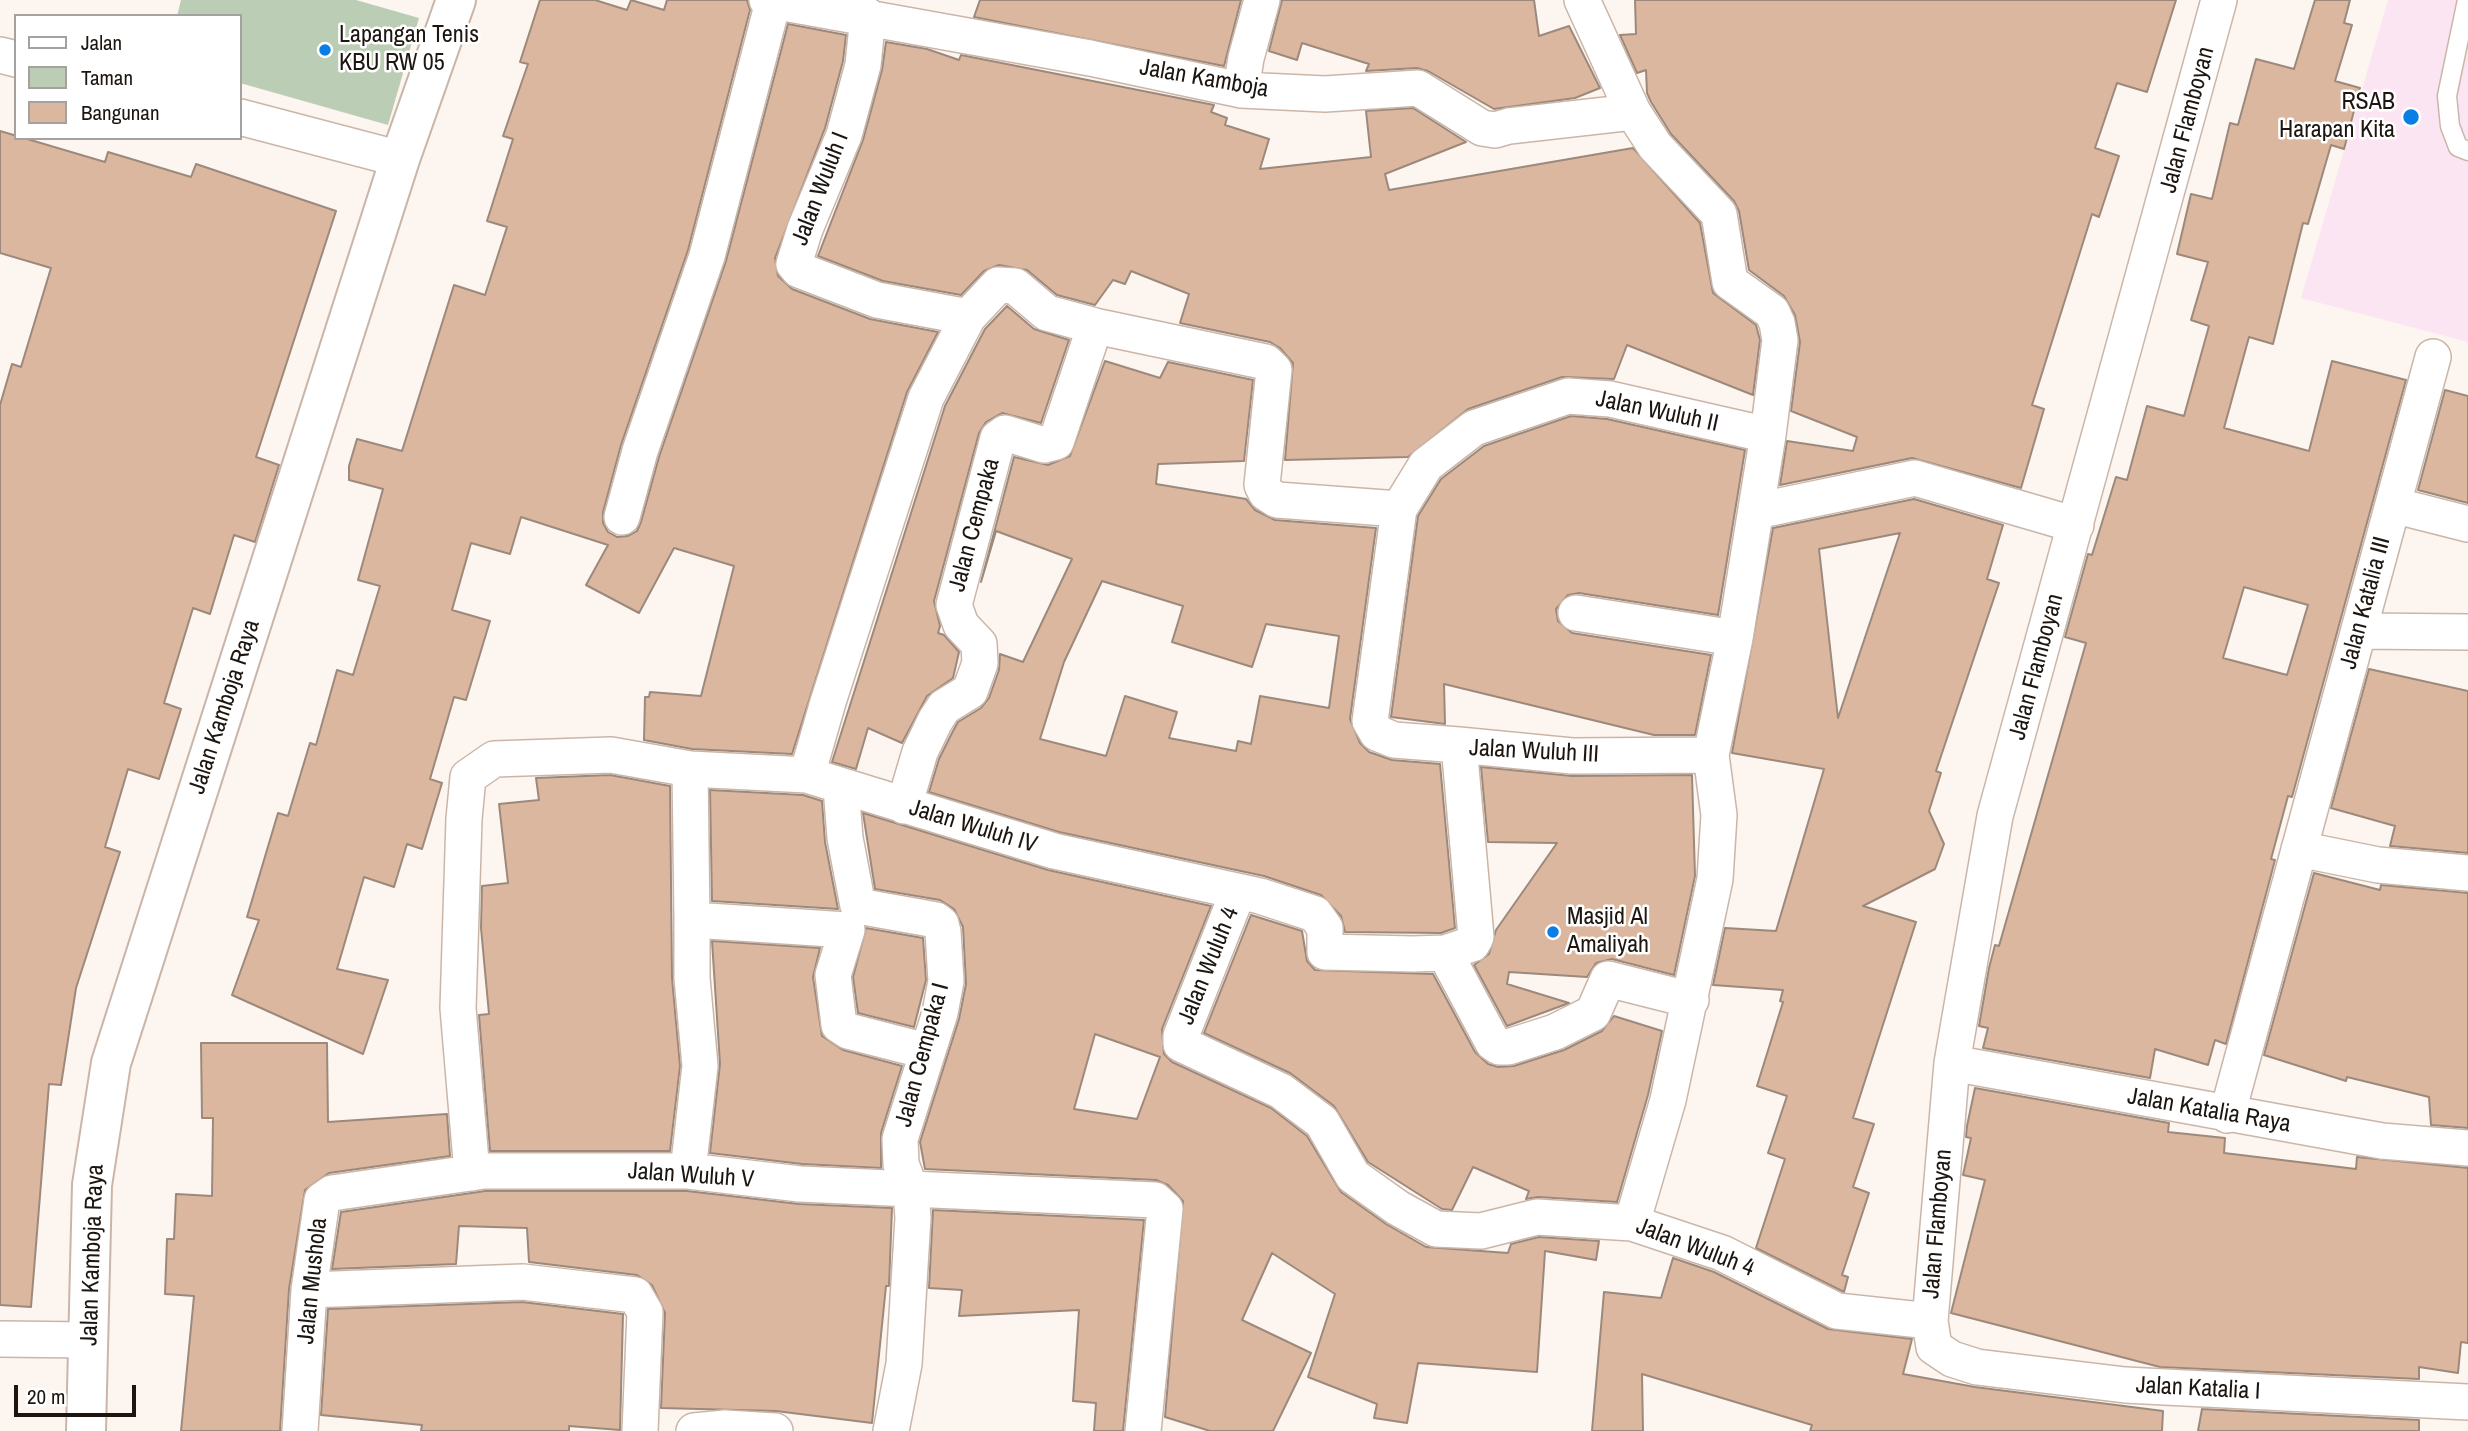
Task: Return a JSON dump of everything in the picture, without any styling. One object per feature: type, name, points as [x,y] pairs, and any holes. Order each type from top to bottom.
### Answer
[{"type":"street","name":"Jalan Kamboja Raya","points":[[86,1431],[92,1185],[111,1063],[400,159],[456,0]]},
{"type":"street","points":[[1241,90],[1246,58],[1262,0]]},
{"type":"street","points":[[1582,0],[1633,113],[1656,146],[1719,214],[1730,282],[1772,312],[1780,340],[1768,435],[1735,638],[1711,755],[1719,815],[1715,879],[1668,1100],[1632,1223]]},
{"type":"street","name":"Jalan Flamboyan","points":[[1932,1334],[1952,1063],[1996,816],[2220,0]]},
{"type":"street","points":[[622,517],[640,451],[707,256],[770,1]]},
{"type":"street","name":"Jalan Kamboja","points":[[770,1],[866,11],[1241,90],[1325,94],[1418,88],[1482,128],[1495,130],[1509,126],[1633,113]]},
{"type":"street","name":"Jalan Wuluh I","points":[[866,11],[863,65],[844,135],[805,229],[794,264],[799,270],[877,300],[968,317]]},
{"type":"street","points":[[242,118],[400,159]]},
{"type":"street","points":[[807,775],[926,398],[968,317],[998,285],[1016,286],[1046,313],[1266,362],[1273,370],[1262,485],[1266,493],[1278,500],[1399,509]]},
{"type":"street","name":"Jalan Cempaka","points":[[904,806],[920,752],[934,721],[944,707],[970,691],[980,663],[979,644],[961,625],[954,605],[998,438],[1005,433],[1044,445],[1056,442],[1095,326]]},
{"type":"street","name":"Jalan Katalia III","points":[[2227,1115],[2433,357]]},
{"type":"street","name":"Jalan Wuluh II","points":[[1459,745],[1394,740],[1377,733],[1370,721],[1399,509],[1426,466],[1474,428],[1568,396],[1610,399],[1768,435]]},
{"type":"street","points":[[1756,511],[1915,478],[2076,525]]},
{"type":"street","points":[[2393,505],[2468,524]]},
{"type":"street","points":[[1576,613],[1735,638]]},
{"type":"street","points":[[2359,631],[2468,632]]},
{"type":"street","name":"Jalan Wuluh III","points":[[1445,953],[1472,944],[1477,927],[1462,802],[1459,745],[1572,756],[1711,755]]},
{"type":"street","name":"Jalan Wuluh IV","points":[[472,1173],[458,1008],[468,777],[494,760],[611,755],[690,769],[807,775],[1054,852],[1238,891],[1315,914],[1325,940],[1445,953]]},
{"type":"street","points":[[688,1171],[700,1066],[692,978],[690,769]]},
{"type":"street","points":[[841,787],[852,918],[833,975],[839,1026],[848,1031],[926,1051]]},
{"type":"street","points":[[2300,849],[2378,865],[2468,873]]},
{"type":"street","name":"Jalan Wuluh 4","points":[[1238,891],[1181,1036],[1184,1047],[1281,1091],[1322,1122],[1353,1176],[1398,1208],[1436,1229],[1481,1231],[1537,1217],[1632,1223],[1722,1253],[1837,1311],[1932,1334]]},
{"type":"street","points":[[692,920],[852,918]]},
{"type":"street","name":"Jalan Cempaka I","points":[[852,918],[936,920],[941,924],[946,981],[940,1013],[900,1139],[901,1164],[911,1190],[913,1218],[904,1364],[891,1431]]},
{"type":"street","points":[[1445,953],[1493,1043],[1499,1047],[1508,1047],[1555,1032],[1593,1013],[1604,981],[1608,979],[1691,1000]]},
{"type":"street","name":"Jalan Katalia Raya","points":[[1952,1063],[2382,1141],[2468,1148]]},
{"type":"street","name":"Jalan Wuluh V","points":[[472,1173],[688,1171],[800,1184],[1148,1198],[1165,1209],[1143,1431]]},
{"type":"street","name":"Jalan Mushola","points":[[300,1431],[309,1290],[322,1200],[332,1193],[472,1173]]},
{"type":"street","points":[[309,1290],[523,1282],[635,1295],[645,1312],[640,1431]]},
{"type":"street","name":"Jalan Katalia I","points":[[1932,1334],[1952,1359],[1977,1367],[2126,1385],[2468,1402]]},
{"type":"street","points":[[0,1339],[89,1340]]},
{"type":"street","points":[[694,1431],[725,1428],[775,1431]]},
{"type":"lane","points":[[2467,0],[2447,96],[2450,126],[2458,147],[2468,151]]},
{"type":"shaded area","name":"RSAB Harapan Kita","points":[[2388,0],[2468,0],[2468,342],[2301,298]]},
{"type":"green space","name":"Lapangan Tenis KBU RW 05","points":[[181,0],[356,0],[419,18],[388,125],[242,84],[242,14],[178,14]]},
{"type":"building","points":[[540,0],[595,0],[627,10],[631,0],[664,10],[667,0],[747,0],[750,10],[688,250],[621,445],[603,512],[603,523],[608,532],[617,537],[628,536],[637,531],[641,522],[659,457],[726,261],[788,24],[846,35],[843,61],[825,128],[775,258],[778,276],[792,289],[870,319],[938,332],[907,392],[792,754],[692,749],[644,740],[645,697],[649,697],[650,692],[701,696],[734,566],[674,548],[639,613],[586,585],[608,545],[521,517],[510,554],[471,543],[452,610],[490,621],[466,700],[454,697],[430,779],[442,783],[422,849],[407,844],[394,887],[364,877],[337,969],[388,980],[363,1054],[232,995],[259,920],[247,917],[278,813],[288,816],[310,743],[316,745],[337,670],[353,675],[380,586],[358,580],[383,489],[349,480],[349,466],[357,439],[402,451],[454,285],[485,295],[507,227],[487,221],[513,139],[503,136],[528,64],[520,62]]},
{"type":"building","points":[[980,0],[1241,0],[1224,66],[974,17]]},
{"type":"building","points":[[1282,0],[1534,0],[1539,36],[1569,26],[1600,88],[1575,98],[1494,109],[1428,71],[1417,68],[1366,71],[1369,64],[1302,43],[1297,60],[1269,51]]},
{"type":"building","points":[[1635,0],[2176,0],[2147,92],[2117,83],[2095,148],[2119,156],[2099,217],[2092,214],[2032,405],[2044,409],[2021,488],[1912,458],[1780,485],[1787,441],[1853,451],[1857,437],[1791,411],[1800,342],[1795,315],[1784,296],[1749,270],[1739,211],[1734,201],[1671,134],[1651,102],[1647,93],[1646,70],[1637,73],[1620,35],[1636,34]]},
{"type":"building","points":[[2315,0],[2350,0],[2344,23],[2352,25],[2335,81],[2360,88],[2344,149],[2331,145],[2308,224],[2303,223],[2273,344],[2249,337],[2224,428],[2309,451],[2332,361],[2406,380],[2292,797],[2288,796],[2271,859],[2275,860],[2226,1044],[2215,1040],[2208,1065],[2155,1049],[2150,1078],[1983,1048],[1988,1028],[1979,1026],[1989,968],[1995,945],[1999,946],[2086,643],[2065,637],[2088,554],[2092,555],[2116,477],[2127,480],[2147,406],[2184,416],[2209,326],[2191,320],[2208,262],[2177,254],[2191,194],[2212,199],[2230,123],[2238,125],[2256,59],[2294,69]],"holes":[[[2244,587],[2308,605],[2287,675],[2223,658]]]},
{"type":"building","points":[[886,42],[927,49],[959,60],[961,55],[1214,105],[1211,112],[1227,118],[1225,125],[1269,139],[1260,169],[1371,157],[1366,111],[1413,108],[1466,142],[1385,174],[1389,190],[1633,148],[1700,223],[1713,293],[1756,325],[1760,340],[1753,395],[1627,345],[1614,379],[1562,377],[1468,409],[1408,457],[1285,460],[1293,363],[1280,348],[1270,342],[1180,323],[1189,294],[1131,271],[1125,284],[1113,280],[1095,305],[1057,295],[1027,270],[999,265],[984,271],[961,295],[883,281],[818,256],[863,140],[882,70]]},
{"type":"building","points":[[0,131],[14,135],[14,140],[30,140],[105,162],[108,152],[191,177],[196,164],[336,211],[256,457],[279,465],[255,542],[234,535],[210,614],[193,608],[164,703],[181,709],[159,779],[128,769],[105,847],[120,852],[76,988],[61,1085],[49,1084],[31,1307],[0,1305],[0,405],[12,364],[21,367],[51,268],[0,253]]},
{"type":"building","points":[[1007,306],[1034,329],[1069,340],[1041,423],[1002,413],[986,422],[979,433],[934,601],[940,626],[938,633],[944,635],[959,652],[953,678],[927,696],[902,743],[868,728],[856,769],[832,762],[945,406],[985,329]]},
{"type":"building","points":[[1105,361],[1160,378],[1168,362],[1253,380],[1244,461],[1158,464],[1156,484],[1246,499],[1255,510],[1275,520],[1376,528],[1350,719],[1360,743],[1369,752],[1392,760],[1440,764],[1455,928],[1441,933],[1345,932],[1341,916],[1321,895],[1264,876],[1059,832],[929,792],[939,759],[958,722],[981,708],[989,698],[999,670],[1000,654],[1023,662],[1072,559],[996,531],[981,582],[1014,457],[1048,465],[1070,456]],"holes":[[[1102,581],[1183,606],[1172,642],[1252,667],[1266,624],[1339,636],[1329,708],[1260,696],[1251,744],[1238,741],[1236,751],[1169,738],[1177,712],[1125,696],[1106,756],[1040,739],[1064,662]]]},
{"type":"building","points":[[2445,390],[2468,396],[2468,503],[2418,490]]},
{"type":"building","points":[[1571,416],[1607,419],[1745,450],[1718,615],[1579,593],[1568,595],[1556,609],[1558,621],[1572,633],[1711,655],[1695,735],[1654,735],[1444,684],[1445,724],[1391,717],[1418,516],[1441,479],[1484,446]]},
{"type":"building","points":[[1914,499],[2003,525],[1987,579],[1999,583],[1936,771],[1941,773],[1929,811],[1944,844],[1935,869],[1863,906],[1916,922],[1853,1118],[1874,1124],[1853,1187],[1869,1193],[1842,1275],[1848,1277],[1844,1292],[1756,1248],[1785,1159],[1768,1153],[1787,1096],[1757,1086],[1783,1002],[1780,1001],[1783,990],[1713,985],[1725,928],[1776,931],[1824,769],[1732,753],[1773,528]],"holes":[[[1900,533],[1838,718],[1819,549]]]},
{"type":"building","points":[[2369,669],[2468,691],[2468,853],[2390,846],[2395,826],[2331,808]]},
{"type":"building","points":[[1481,767],[1572,776],[1692,775],[1695,876],[1674,975],[1612,959],[1596,963],[1587,977],[1509,972],[1507,984],[1569,1003],[1507,1026],[1474,965],[1489,954],[1496,930],[1557,843],[1488,842]]},
{"type":"building","points":[[610,775],[670,786],[672,978],[680,1066],[670,1151],[490,1151],[479,1015],[489,1014],[481,928],[482,886],[508,883],[499,804],[539,800],[536,778]]},
{"type":"building","points":[[710,790],[803,795],[822,801],[825,842],[838,909],[712,901]]},
{"type":"building","points":[[863,813],[1048,870],[1211,906],[1162,1029],[1164,1054],[1172,1062],[1271,1108],[1307,1136],[1341,1192],[1386,1224],[1426,1247],[1508,1253],[1511,1244],[1539,1237],[1599,1241],[1596,1260],[1545,1251],[1537,1372],[1418,1363],[1407,1423],[1374,1418],[1377,1404],[1308,1377],[1335,1294],[1272,1253],[1242,1320],[1311,1353],[1273,1431],[1210,1431],[1165,1417],[1183,1201],[1168,1185],[1156,1180],[925,1169],[920,1142],[959,1019],[966,984],[963,927],[954,909],[940,900],[875,889]],"holes":[[[1095,1034],[1160,1057],[1137,1119],[1074,1109]]]},
{"type":"building","points":[[2314,873],[2380,890],[2381,885],[2468,893],[2468,1128],[2431,1125],[2429,1097],[2347,1077],[2346,1081],[2264,1055]]},
{"type":"building","points":[[1251,915],[1302,931],[1307,961],[1315,970],[1433,974],[1475,1052],[1488,1064],[1498,1067],[1514,1066],[1564,1050],[1602,1031],[1614,1016],[1662,1031],[1648,1095],[1617,1202],[1538,1197],[1526,1199],[1529,1191],[1473,1167],[1452,1210],[1442,1209],[1368,1162],[1334,1106],[1290,1073],[1204,1033]]},
{"type":"building","points":[[866,928],[923,938],[926,980],[914,1027],[858,1013],[853,977]]},
{"type":"building","points":[[712,941],[820,948],[813,977],[822,1036],[843,1050],[902,1066],[881,1133],[881,1168],[802,1164],[710,1153],[720,1064]]},
{"type":"building","points":[[201,1043],[327,1043],[328,1122],[447,1114],[450,1156],[329,1173],[305,1190],[289,1289],[280,1431],[181,1431],[194,1296],[165,1294],[167,1239],[174,1239],[176,1194],[212,1196],[213,1118],[202,1118]]},
{"type":"building","points":[[1975,1088],[2169,1123],[2168,1132],[2225,1138],[2224,1153],[2356,1169],[2357,1157],[2468,1168],[2468,1343],[2461,1342],[2458,1373],[2419,1367],[2419,1379],[2160,1367],[1951,1313],[1985,1180],[1963,1175],[1971,1138],[1966,1137]]},
{"type":"building","points":[[485,1191],[687,1191],[799,1204],[892,1208],[889,1286],[886,1286],[872,1423],[776,1411],[661,1408],[665,1313],[652,1285],[637,1275],[529,1262],[527,1228],[459,1226],[456,1264],[332,1269],[341,1212]]},
{"type":"building","points":[[933,1210],[1144,1220],[1123,1431],[1094,1431],[1096,1403],[1073,1401],[1079,1310],[959,1316],[962,1290],[929,1288]]},
{"type":"building","points":[[1673,1258],[1714,1272],[1828,1329],[1912,1339],[1903,1374],[1975,1387],[2163,1411],[2162,1431],[1810,1431],[1812,1425],[1642,1374],[1643,1431],[1592,1431],[1604,1292],[1661,1298]]},
{"type":"building","points":[[522,1302],[623,1314],[620,1430],[569,1426],[569,1431],[421,1431],[422,1425],[321,1415],[328,1309]]},
{"type":"building","points":[[2202,1409],[2419,1420],[2419,1431],[2198,1431]]},
{"type":"place","name":"Lapangan Tenis KBU RW 05","points":[[325,50]]},
{"type":"place","name":"RSAB Harapan Kita","points":[[2411,117]]},
{"type":"place","name":"Masjid Al Amaliyah","points":[[1553,932]]}]
